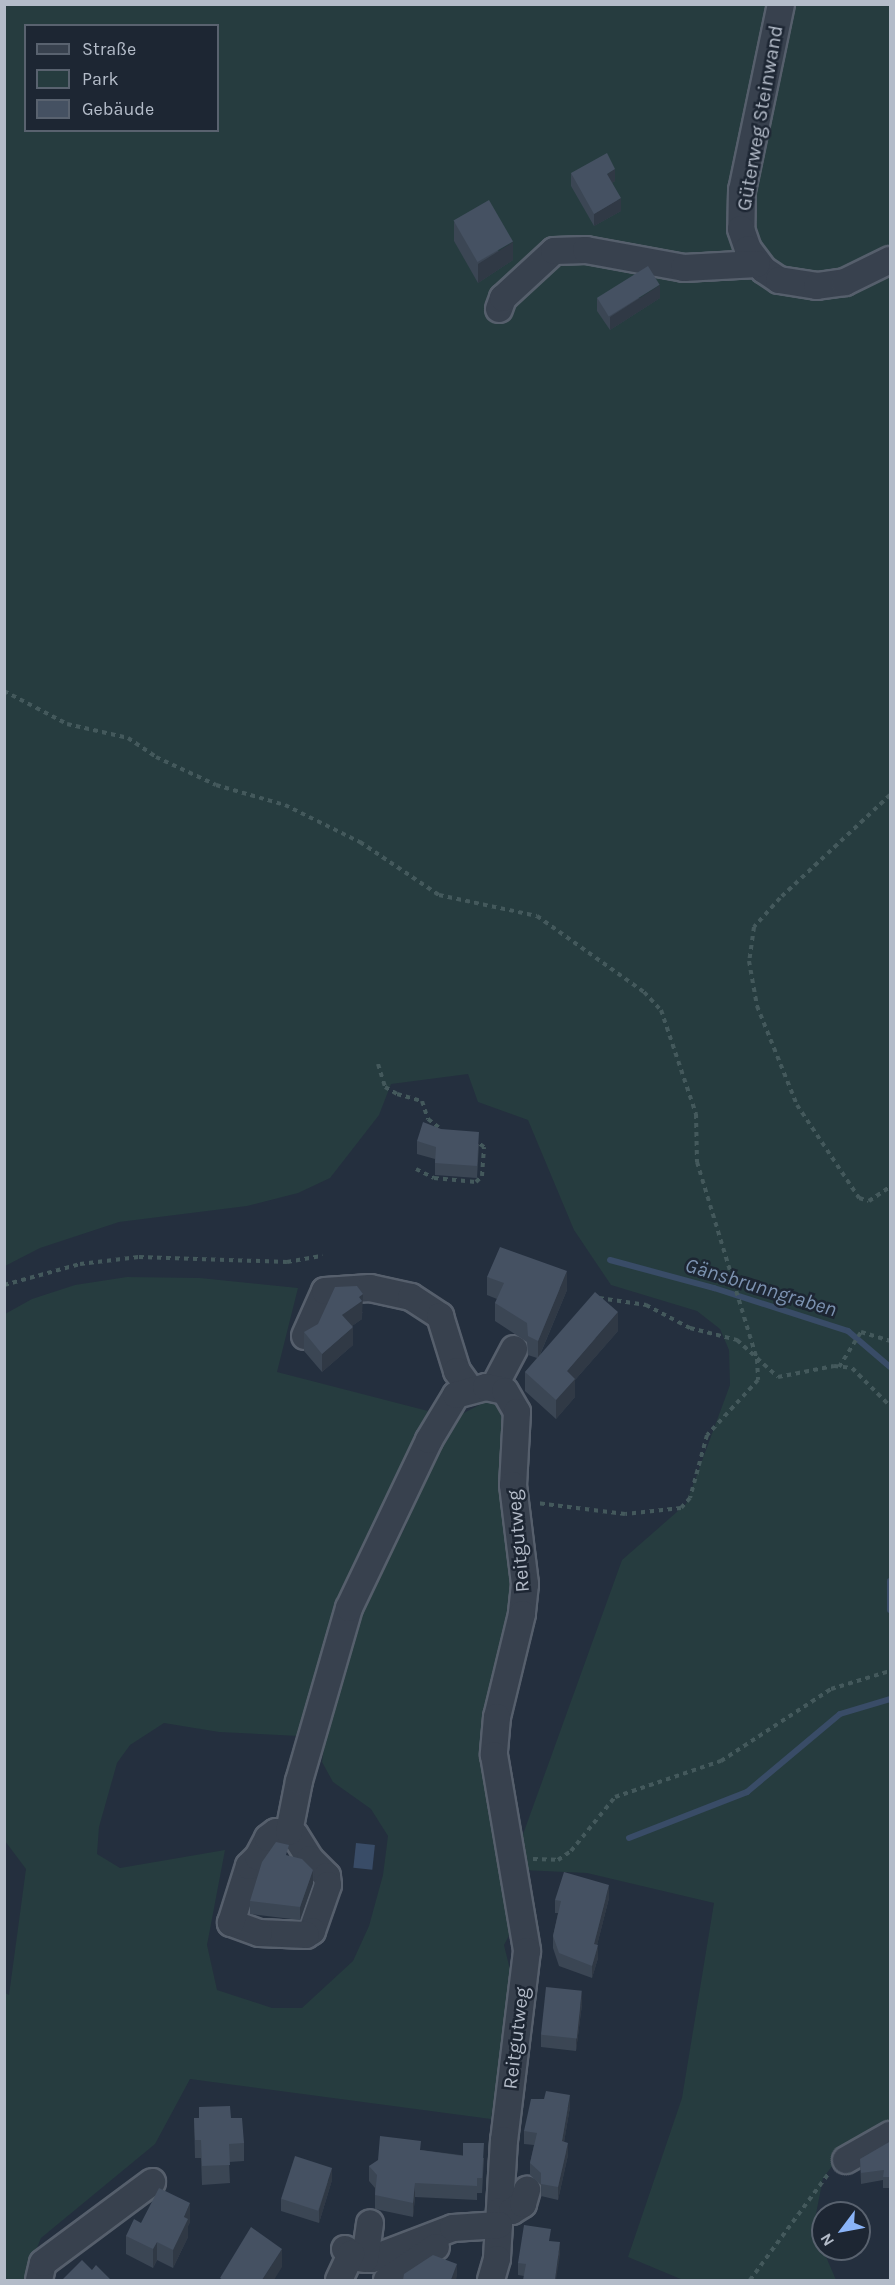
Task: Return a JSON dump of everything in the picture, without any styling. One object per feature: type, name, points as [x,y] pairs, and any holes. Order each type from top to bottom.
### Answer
[{"type":"street","name":"Güterweg Steinwand","points":[[757,264],[741,229],[742,190],[781,4]]},
{"type":"street","points":[[499,309],[503,298],[554,251],[586,250],[684,268],[757,264],[779,280],[818,286],[845,282],[891,260]]},
{"type":"street","name":"Reitgutweg","points":[[304,1336],[325,1291],[370,1288],[400,1294],[424,1303],[440,1316],[457,1371],[482,1388],[508,1393],[517,1412],[514,1502],[524,1593],[494,1743],[496,1785],[526,1951],[506,2115],[500,2218],[491,2280]]},
{"type":"street","points":[[289,1832],[299,1781],[349,1608],[429,1440],[453,1398],[482,1388],[514,1349]]},
{"type":"street","points":[[846,2160],[891,2135]]},
{"type":"street","points":[[39,2280],[42,2263],[152,2182]]},
{"type":"street","points":[[354,2254],[379,2257],[448,2229],[500,2218],[523,2204],[527,2190]]},
{"type":"street","points":[[339,2280],[370,2223]]},
{"type":"street","points":[[387,2280],[437,2247],[448,2229]]},
{"type":"path","points":[[4,691],[67,724],[128,738],[156,757],[216,785],[285,805],[360,842],[439,895],[537,916],[644,992],[666,1020],[694,1105],[697,1162],[757,1359],[758,1380],[707,1435],[690,1498],[681,1508],[626,1515],[514,1502]]},
{"type":"path","points":[[891,795],[780,898],[754,927],[749,961],[751,985],[790,1093],[859,1198],[869,1201],[891,1187]]},
{"type":"path","points":[[378,1064],[382,1082],[389,1091],[422,1101],[432,1124],[452,1136]]},
{"type":"path","points":[[416,1169],[434,1178],[476,1182],[482,1176],[484,1147],[477,1141],[466,1140]]},
{"type":"path","points":[[4,1285],[80,1264],[129,1258],[287,1262],[322,1256]]},
{"type":"path","points":[[596,1298],[608,1296],[646,1305],[690,1328],[737,1340],[778,1377],[839,1367],[852,1368],[891,1406]]},
{"type":"path","points":[[839,1367],[861,1332],[891,1341]]},
{"type":"path","points":[[512,1864],[528,1859],[558,1860],[572,1851],[615,1797],[721,1761],[831,1689],[891,1671]]},
{"type":"path","points":[[750,2280],[823,2178],[846,2160]]},
{"type":"green space","points":[[5,5],[890,5],[890,2124],[842,2153],[823,2178],[819,2201],[811,2201],[811,2261],[828,2261],[836,2280],[683,2280],[628,2257],[682,2098],[714,1903],[587,1873],[522,1870],[517,1851],[622,1560],[686,1504],[730,1385],[729,1350],[720,1329],[697,1311],[611,1285],[574,1230],[528,1120],[478,1102],[468,1074],[391,1084],[379,1115],[330,1178],[298,1193],[247,1206],[119,1222],[40,1248],[5,1266]]},
{"type":"green space","points":[[127,1277],[200,1278],[298,1288],[277,1372],[428,1411],[351,1568],[299,1736],[219,1732],[164,1723],[130,1745],[117,1763],[99,1827],[97,1854],[120,1868],[225,1850],[207,1945],[217,1990],[272,2008],[302,2008],[353,1961],[369,1926],[383,1875],[388,1836],[371,1809],[333,1782],[322,1762],[325,1742],[367,1598],[406,1526],[418,1483],[456,1417],[487,1401],[496,1404],[506,1421],[513,1577],[513,1600],[484,1751],[512,1930],[504,1945],[512,1978],[491,2119],[190,2079],[155,2144],[41,2238],[24,2280],[5,2280],[5,1993],[9,1995],[26,1869],[5,1841],[5,1314],[32,1299],[75,1285]]},
{"type":"water","points":[[356,1843],[375,1845],[372,1870],[353,1868]]},
{"type":"building","points":[[607,153],[615,169],[607,174],[621,198],[594,214],[571,173]]},
{"type":"building","points":[[489,200],[513,242],[477,262],[453,220]]},
{"type":"building","points":[[648,266],[660,285],[609,316],[597,298]]},
{"type":"building","points":[[423,1122],[441,1129],[479,1132],[477,1166],[435,1163],[436,1147],[417,1141]]},
{"type":"building","points":[[500,1247],[567,1271],[538,1341],[528,1336],[527,1323],[495,1303],[504,1283],[487,1277]]},
{"type":"building","points":[[357,1286],[363,1294],[359,1297],[362,1301],[342,1315],[353,1327],[322,1354],[304,1332],[318,1324],[335,1287]]},
{"type":"building","points":[[595,1292],[618,1312],[567,1371],[575,1379],[556,1400],[525,1372]]},
{"type":"building","points":[[276,1842],[289,1845],[286,1855],[302,1859],[313,1870],[300,1907],[250,1901],[262,1862]]},
{"type":"building","points":[[564,1872],[609,1885],[594,1944],[598,1945],[592,1966],[559,1953],[553,1936],[561,1901],[555,1900]]},
{"type":"building","points":[[546,1987],[582,1991],[577,2039],[541,2035]]},
{"type":"building","points":[[546,2091],[570,2095],[562,2141],[568,2143],[558,2187],[541,2184],[541,2173],[530,2163],[537,2133],[524,2131],[531,2099],[544,2099]]},
{"type":"building","points":[[230,2106],[231,2118],[242,2118],[244,2143],[229,2144],[230,2165],[202,2166],[201,2140],[195,2140],[194,2118],[199,2118],[199,2107]]},
{"type":"building","points":[[380,2136],[421,2141],[420,2150],[463,2156],[463,2143],[484,2143],[482,2178],[477,2178],[477,2186],[415,2183],[413,2203],[375,2195],[377,2175],[369,2166],[378,2160]]},
{"type":"building","points":[[891,2141],[891,2177],[883,2177],[884,2170],[861,2173],[860,2159]]},
{"type":"building","points":[[295,2156],[332,2168],[318,2211],[281,2199]]},
{"type":"building","points":[[159,2188],[190,2203],[184,2217],[188,2219],[173,2250],[157,2242],[153,2249],[126,2236],[134,2219],[141,2223]]},
{"type":"building","points":[[524,2225],[551,2229],[549,2241],[560,2242],[555,2280],[523,2280],[526,2264],[518,2263]]},
{"type":"building","points":[[251,2227],[282,2249],[262,2280],[223,2280],[220,2278]]},
{"type":"building","points":[[433,2255],[457,2264],[451,2280],[403,2280],[404,2274]]},
{"type":"building","points":[[82,2260],[92,2270],[96,2265],[111,2280],[62,2280]]},
{"type":"waterway","name":"Gänsbrunngraben","points":[[610,1260],[714,1288],[848,1331],[890,1367]]},
{"type":"waterway","name":"Gänsbrunngraben","points":[[890,1581],[890,1610]]},
{"type":"waterway","name":"Gänsbrunngraben","points":[[629,1838],[747,1792],[840,1714],[890,1699]]}]
